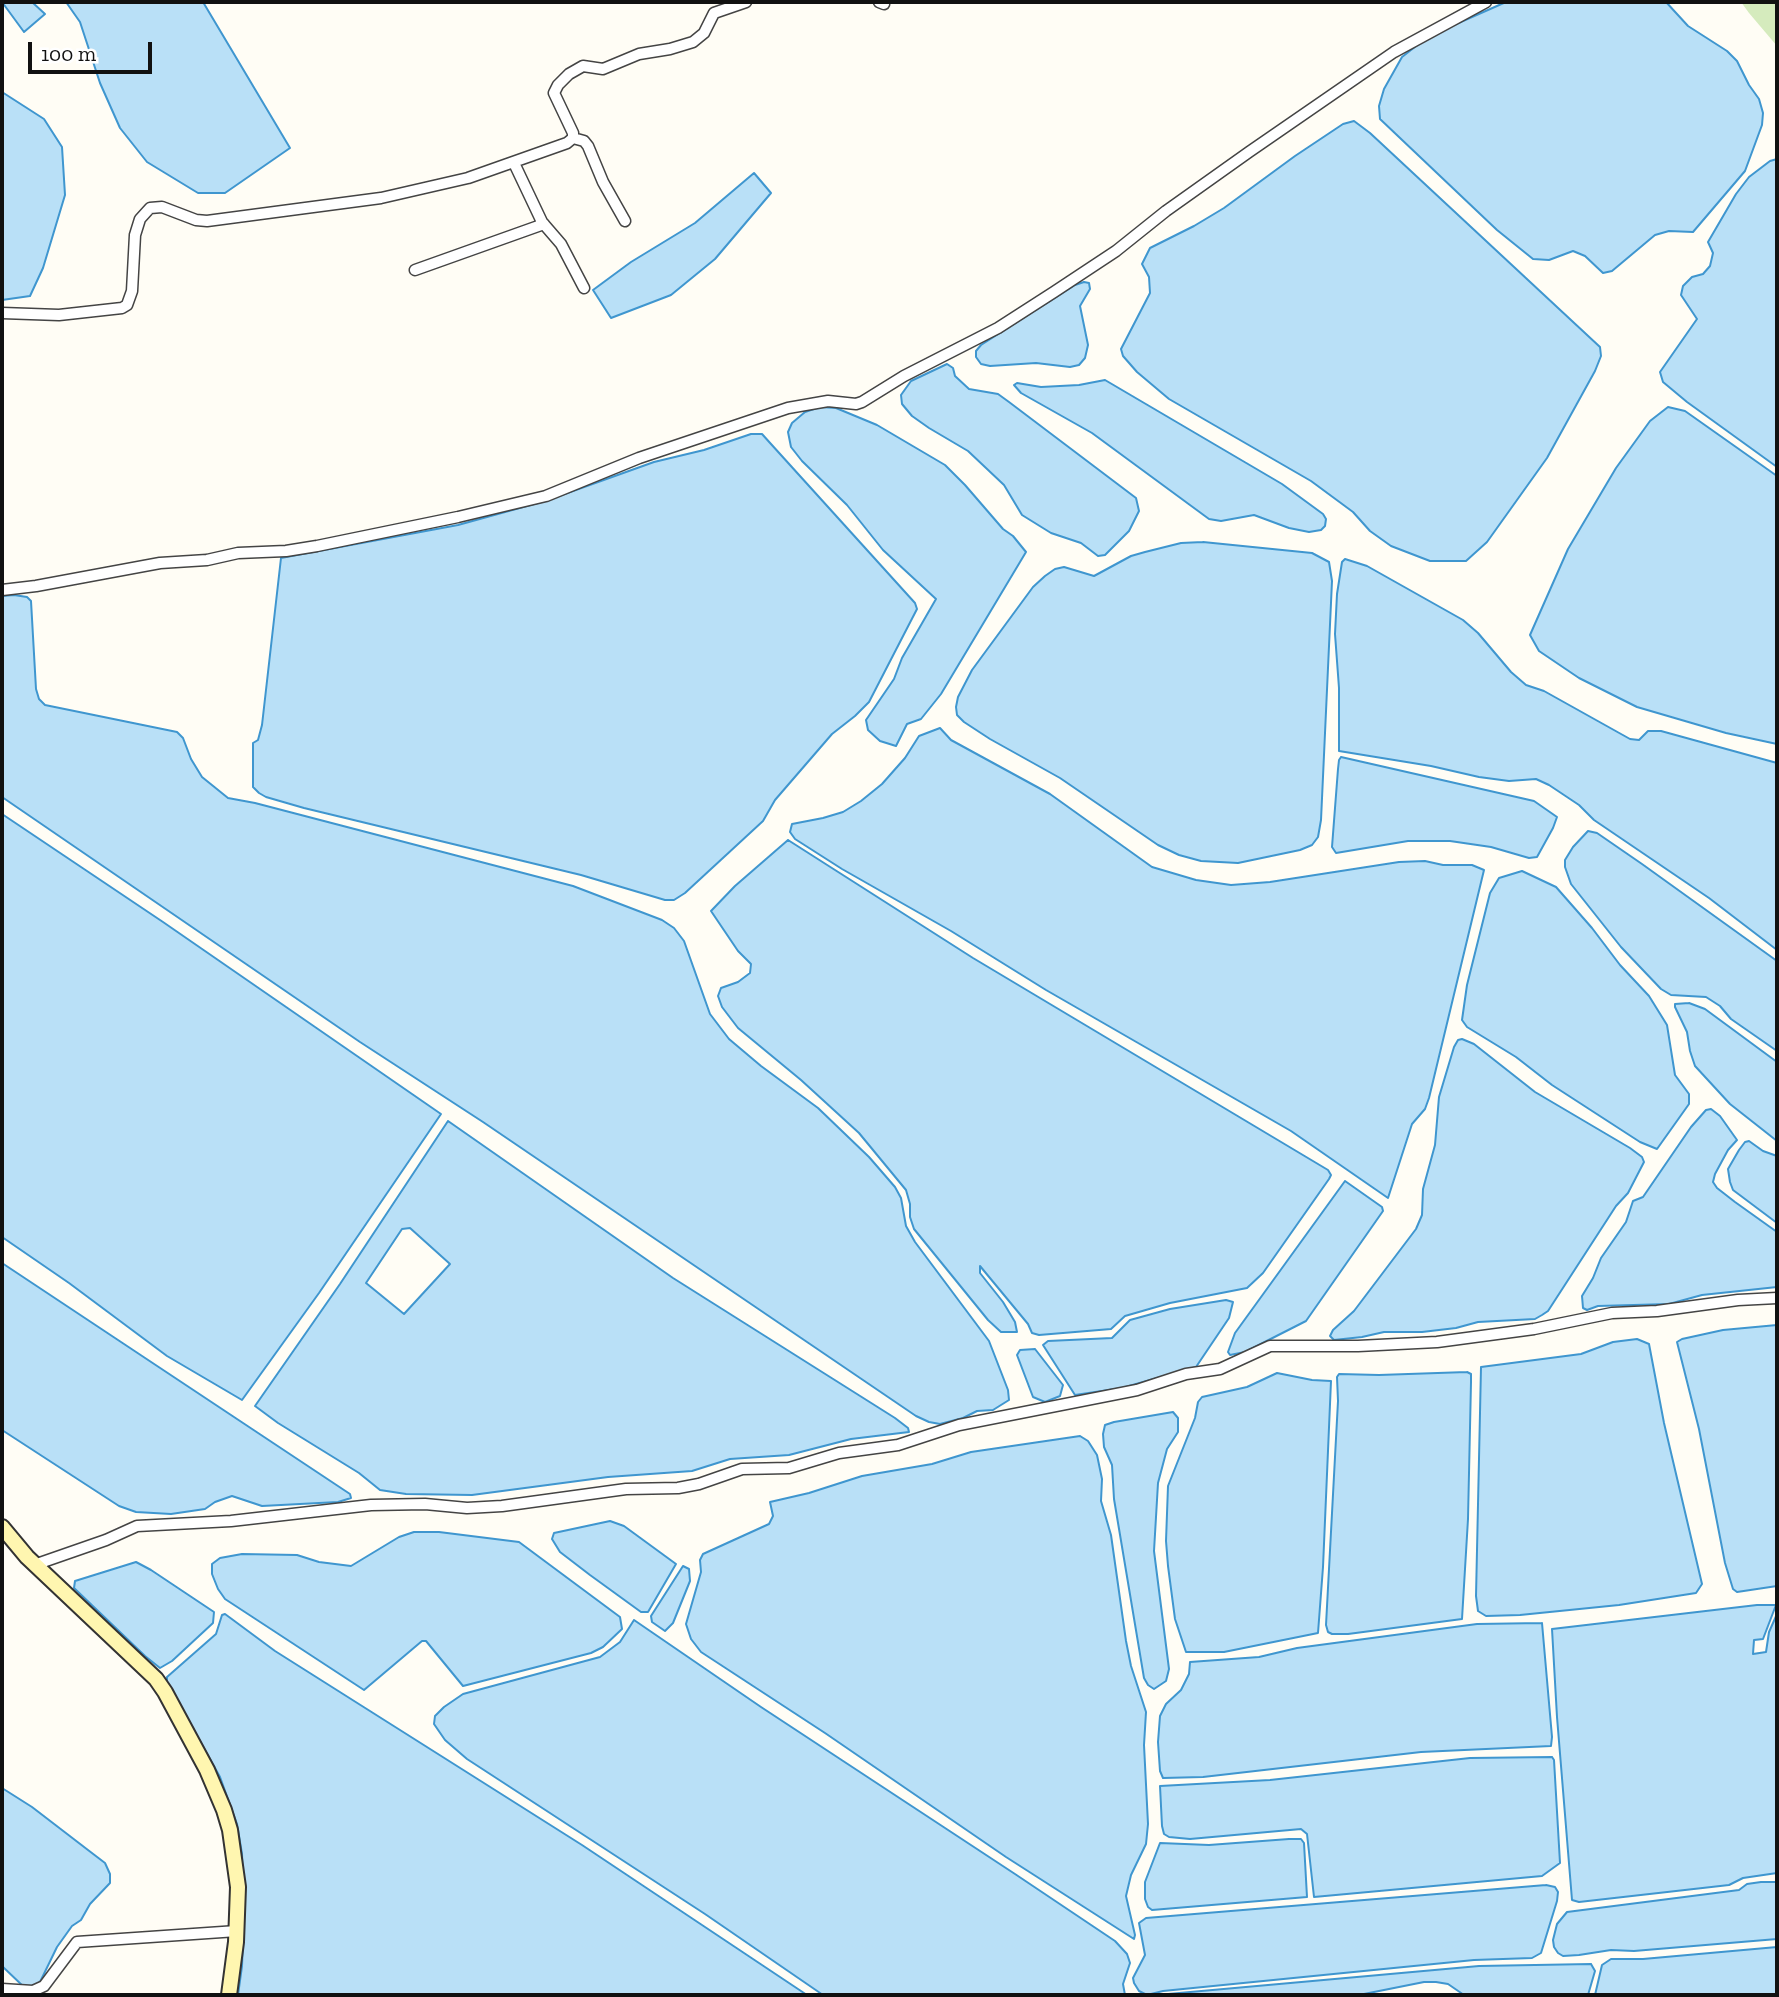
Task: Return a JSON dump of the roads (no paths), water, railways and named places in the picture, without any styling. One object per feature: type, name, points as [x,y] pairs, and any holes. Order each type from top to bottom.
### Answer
[{"type":"street","points":[[2,313],[59,315],[122,308],[127,305],[132,291],[135,235],[140,219],[150,208],[162,207],[201,221],[219,221],[381,198],[468,178],[567,144],[573,138],[573,133],[554,93],[569,74],[583,66],[603,69],[639,54],[692,42],[704,33],[714,13],[746,2]]},
{"type":"street","points":[[2,590],[160,563],[206,560],[238,553],[286,551],[458,517],[546,496],[639,458],[788,408],[828,401],[856,404],[862,402],[904,376],[998,328],[1116,251],[1166,211],[1394,52],[1486,2]]},
{"type":"street","points":[[573,138],[580,139],[588,146],[603,182],[625,221]]},
{"type":"street","points":[[514,163],[544,224],[561,244],[584,288]]},
{"type":"street","points":[[415,270],[544,224]]},
{"type":"street","points":[[37,1564],[137,1526],[240,1520],[371,1505],[425,1504],[467,1508],[502,1506],[626,1489],[678,1488],[699,1484],[742,1469],[789,1468],[839,1453],[898,1445],[971,1423],[1137,1390],[1186,1374],[1220,1369],[1270,1346],[1358,1346],[1437,1342],[1534,1329],[1612,1313],[1777,1298]]},
{"type":"street","points":[[2,1527],[13,1542],[156,1679],[207,1770],[230,1830],[238,1887],[237,1931],[229,1995]]},
{"type":"street","points":[[2,1989],[43,1991],[76,1942],[237,1931]]},
{"type":"water","points":[[2,2],[32,2],[45,14],[24,32]]},
{"type":"water","points":[[66,2],[203,2],[290,148],[225,193],[198,193],[147,162],[120,128],[100,83],[80,22]]},
{"type":"water","points":[[1506,2],[1666,2],[1688,26],[1727,51],[1737,61],[1759,99],[1763,113],[1762,125],[1745,171],[1693,232],[1669,231],[1655,235],[1612,271],[1603,273],[1585,256],[1573,251],[1549,260],[1533,259],[1497,230],[1380,119],[1379,106],[1384,89],[1402,57],[1429,36]]},
{"type":"water","points":[[2,92],[44,119],[62,147],[65,195],[43,268],[30,296],[2,300]]},
{"type":"water","points":[[1354,121],[1600,347],[1601,356],[1595,371],[1547,458],[1487,542],[1466,561],[1430,561],[1391,546],[1370,531],[1353,512],[1311,481],[1169,399],[1137,372],[1123,356],[1121,349],[1150,293],[1149,277],[1142,264],[1150,248],[1224,208],[1295,156],[1343,124]]},
{"type":"water","points":[[1777,159],[1777,467],[1687,402],[1663,382],[1660,372],[1697,319],[1681,295],[1683,286],[1692,277],[1703,274],[1710,266],[1713,253],[1708,242],[1736,194],[1749,177],[1770,161]]},
{"type":"water","points":[[754,173],[771,193],[715,259],[671,295],[611,318],[593,290],[631,262],[695,223]]},
{"type":"water","points":[[1089,283],[1090,289],[1080,306],[1088,345],[1085,358],[1079,365],[981,364],[976,357],[976,351],[981,345],[1075,285]]},
{"type":"water","points":[[947,364],[969,389],[998,394],[1136,498],[1139,511],[1129,531],[1105,555],[1098,556],[1081,543],[1051,533],[1022,515],[1004,485],[968,451],[912,416],[902,404],[901,395],[911,381]]},
{"type":"water","points":[[1105,380],[1282,484],[1323,514],[1326,519],[1325,526],[1321,530],[1309,532],[1254,515],[1221,521],[1209,519],[1092,433],[1021,393],[1014,385],[1079,385]]},
{"type":"water","points":[[820,407],[836,408],[877,425],[945,465],[1026,552],[941,694],[921,719],[907,724],[896,746],[880,741],[868,730],[866,720],[894,679],[902,658],[936,599],[883,550],[847,505],[791,447],[788,432],[792,423],[805,412]]},
{"type":"water","points":[[1668,407],[1685,411],[1777,476],[1777,744],[1726,733],[1637,707],[1579,678],[1539,651],[1530,635],[1568,549],[1616,468],[1650,421]]},
{"type":"water","points":[[751,434],[762,434],[915,603],[917,609],[869,702],[832,734],[775,800],[763,821],[685,893],[674,900],[665,900],[581,875],[304,808],[266,797],[253,787],[253,743],[258,740],[262,725],[281,558],[458,525],[545,501],[654,462],[704,450]]},
{"type":"water","points":[[1203,542],[1312,553],[1329,562],[1332,581],[1321,820],[1318,837],[1312,845],[1300,850],[1238,863],[1201,861],[1179,855],[1158,845],[1060,778],[990,739],[957,715],[958,697],[972,670],[1033,587],[1045,576],[1064,567],[1094,576],[1131,556],[1181,543]]},
{"type":"water","points":[[1345,559],[1367,566],[1463,620],[1526,685],[1544,691],[1630,739],[1639,740],[1648,731],[1661,731],[1777,763],[1777,950],[1709,898],[1594,820],[1579,805],[1536,779],[1509,781],[1479,777],[1339,751],[1339,688],[1335,634],[1337,594],[1342,562]]},
{"type":"water","points":[[2,596],[27,597],[31,601],[36,689],[39,699],[45,705],[177,732],[183,738],[202,777],[228,798],[573,886],[662,920],[674,928],[684,941],[710,1014],[729,1039],[818,1108],[869,1157],[895,1187],[901,1198],[906,1226],[915,1242],[989,1341],[1008,1390],[1009,1400],[993,1410],[977,1411],[940,1424],[916,1416],[483,1122],[360,1042],[2,797]]},
{"type":"water","points":[[940,728],[951,740],[1050,794],[1152,867],[1196,880],[1231,885],[1270,882],[1399,862],[1425,861],[1443,865],[1472,865],[1484,870],[1429,1098],[1425,1109],[1412,1124],[1388,1198],[1291,1131],[1046,990],[795,839],[790,832],[792,824],[843,812],[861,801],[882,784],[905,758],[919,736]]},
{"type":"water","points":[[1341,757],[1534,801],[1557,817],[1537,857],[1529,858],[1491,847],[1450,841],[1408,841],[1336,853],[1332,847]]},
{"type":"water","points":[[2,814],[441,1114],[242,1400],[167,1356],[2,1237]]},
{"type":"water","points":[[1588,831],[1597,833],[1777,961],[1777,1051],[1731,1019],[1720,1006],[1706,997],[1671,995],[1661,989],[1621,947],[1571,884],[1565,867],[1565,860],[1573,847]]},
{"type":"water","points":[[788,840],[973,958],[1328,1170],[1331,1175],[1329,1179],[1263,1273],[1247,1288],[1170,1303],[1125,1316],[1111,1329],[1039,1335],[1032,1333],[1028,1324],[980,1266],[980,1273],[1015,1322],[1017,1332],[1001,1332],[988,1320],[914,1229],[906,1190],[859,1133],[738,1028],[722,1007],[718,996],[721,988],[738,982],[750,973],[751,964],[738,951],[711,911],[735,886]]},
{"type":"water","points":[[1522,871],[1556,887],[1649,996],[1667,1025],[1675,1075],[1689,1094],[1689,1104],[1657,1149],[1640,1142],[1552,1085],[1516,1057],[1467,1027],[1462,1020],[1467,985],[1490,893],[1499,878]]},
{"type":"water","points":[[1689,1003],[1705,1009],[1777,1062],[1777,1141],[1730,1104],[1695,1066],[1687,1032],[1675,1007],[1675,1004]]},
{"type":"water","points":[[1458,1040],[1474,1044],[1535,1092],[1630,1148],[1642,1157],[1644,1162],[1628,1193],[1616,1206],[1548,1311],[1542,1315],[1535,1319],[1478,1322],[1456,1328],[1422,1332],[1384,1332],[1334,1340],[1330,1336],[1333,1330],[1354,1311],[1416,1229],[1422,1215],[1423,1189],[1435,1145],[1439,1097],[1454,1047]]},
{"type":"water","points":[[1711,1109],[1720,1116],[1737,1140],[1728,1150],[1713,1182],[1717,1188],[1777,1232],[1777,1287],[1702,1295],[1669,1304],[1598,1306],[1587,1310],[1583,1308],[1582,1296],[1601,1258],[1626,1222],[1633,1201],[1643,1197],[1691,1127],[1706,1110]]},
{"type":"water","points":[[448,1121],[673,1278],[895,1418],[908,1428],[909,1432],[851,1439],[789,1455],[730,1459],[692,1471],[608,1477],[472,1495],[406,1494],[380,1490],[359,1473],[255,1406]],"holes":[[[410,1228],[450,1264],[404,1314],[366,1283],[402,1229]]]},
{"type":"water","points":[[1749,1141],[1763,1151],[1777,1156],[1777,1223],[1733,1190],[1730,1182],[1728,1169],[1745,1142]]},
{"type":"water","points":[[1345,1181],[1382,1207],[1383,1211],[1306,1321],[1245,1352],[1230,1355],[1228,1352],[1235,1333]]},
{"type":"water","points":[[2,1263],[350,1494],[351,1498],[338,1502],[262,1506],[232,1496],[205,1509],[171,1514],[136,1512],[119,1506],[2,1430]]},
{"type":"water","points":[[1226,1300],[1233,1302],[1229,1318],[1196,1367],[1122,1388],[1075,1395],[1043,1345],[1048,1341],[1112,1338],[1130,1320],[1170,1309]]},
{"type":"water","points":[[1777,1325],[1777,1586],[1737,1592],[1733,1589],[1725,1563],[1699,1429],[1677,1342],[1723,1330]]},
{"type":"water","points":[[1637,1339],[1649,1344],[1664,1423],[1702,1584],[1696,1593],[1619,1605],[1486,1616],[1478,1611],[1476,1596],[1481,1367],[1581,1354],[1613,1342]]},
{"type":"water","points":[[1035,1349],[1063,1385],[1060,1396],[1045,1402],[1033,1397],[1017,1355],[1020,1350]]},
{"type":"water","points":[[1277,1373],[1331,1381],[1318,1633],[1224,1652],[1186,1652],[1175,1619],[1168,1566],[1168,1486],[1202,1397],[1247,1387]]},
{"type":"water","points":[[1339,1374],[1471,1374],[1471,1382],[1468,1519],[1462,1619],[1348,1634],[1328,1632],[1326,1625],[1337,1377]]},
{"type":"water","points":[[1173,1412],[1178,1418],[1178,1432],[1167,1449],[1158,1483],[1154,1551],[1169,1669],[1166,1681],[1154,1689],[1144,1678],[1114,1499],[1112,1465],[1104,1447],[1103,1434],[1105,1425],[1114,1422]]},
{"type":"water","points":[[1080,1436],[1088,1441],[1097,1455],[1102,1479],[1101,1501],[1111,1535],[1126,1641],[1146,1712],[1146,1844],[1131,1875],[1126,1896],[1134,1939],[1006,1857],[701,1652],[691,1639],[686,1624],[701,1572],[700,1560],[703,1554],[769,1524],[773,1516],[770,1502],[862,1476],[932,1464],[971,1452]]},
{"type":"water","points":[[610,1521],[624,1526],[676,1564],[648,1612],[641,1612],[590,1575],[560,1552],[552,1539],[554,1533]]},
{"type":"water","points":[[414,1532],[439,1532],[519,1542],[620,1617],[622,1629],[603,1647],[591,1653],[463,1686],[426,1641],[422,1641],[364,1690],[225,1599],[212,1574],[212,1564],[220,1558],[242,1554],[297,1555],[319,1562],[351,1566],[399,1537]]},
{"type":"water","points":[[136,1562],[214,1612],[213,1623],[172,1661],[160,1668],[74,1588],[75,1581]]},
{"type":"water","points":[[683,1566],[689,1569],[690,1581],[673,1623],[665,1631],[652,1622],[651,1616]]},
{"type":"water","points":[[1776,1605],[1763,1639],[1754,1640],[1753,1654],[1766,1652],[1769,1632],[1777,1614],[1777,1873],[1743,1878],[1729,1885],[1579,1902],[1572,1900],[1552,1629]]},
{"type":"water","points":[[225,1614],[275,1651],[582,1845],[807,1995],[238,1995],[244,1915],[242,1854],[237,1824],[220,1777],[167,1682],[167,1677],[216,1634],[222,1615]]},
{"type":"water","points":[[634,1620],[1115,1941],[1127,1954],[1130,1963],[1123,1984],[1125,1995],[823,1995],[705,1914],[467,1759],[445,1740],[434,1724],[435,1716],[463,1694],[600,1657],[620,1642]]},
{"type":"water","points":[[1542,1623],[1551,1746],[1421,1752],[1203,1777],[1163,1778],[1160,1771],[1160,1716],[1166,1704],[1181,1690],[1189,1674],[1190,1662],[1259,1657],[1297,1648],[1477,1624]]},
{"type":"water","points":[[1552,1757],[1560,1863],[1542,1876],[1314,1897],[1307,1834],[1301,1829],[1190,1839],[1169,1837],[1164,1834],[1162,1826],[1160,1786],[1270,1780],[1470,1758]]},
{"type":"water","points":[[2,1788],[32,1807],[105,1863],[110,1874],[110,1883],[90,1904],[81,1920],[72,1926],[57,1947],[40,1982],[33,1989],[25,1988],[2,1966]]},
{"type":"water","points":[[1301,1839],[1304,1843],[1307,1897],[1152,1910],[1148,1907],[1145,1882],[1160,1843],[1209,1845]]},
{"type":"water","points":[[1777,1882],[1777,1939],[1634,1951],[1611,1950],[1563,1956],[1554,1947],[1557,1924],[1567,1912],[1739,1890],[1747,1884]]},
{"type":"water","points":[[1546,1885],[1555,1887],[1558,1892],[1557,1901],[1541,1953],[1532,1958],[1474,1960],[1163,1991],[1147,1995],[1139,1991],[1134,1983],[1133,1978],[1145,1955],[1139,1923],[1146,1918]]},
{"type":"water","points":[[1777,1947],[1777,1995],[1595,1995],[1602,1965],[1611,1959],[1643,1959]]},
{"type":"water","points":[[1591,1964],[1595,1971],[1588,1995],[1464,1995],[1448,1984],[1424,1982],[1359,1995],[1157,1995],[1479,1966]]}]
